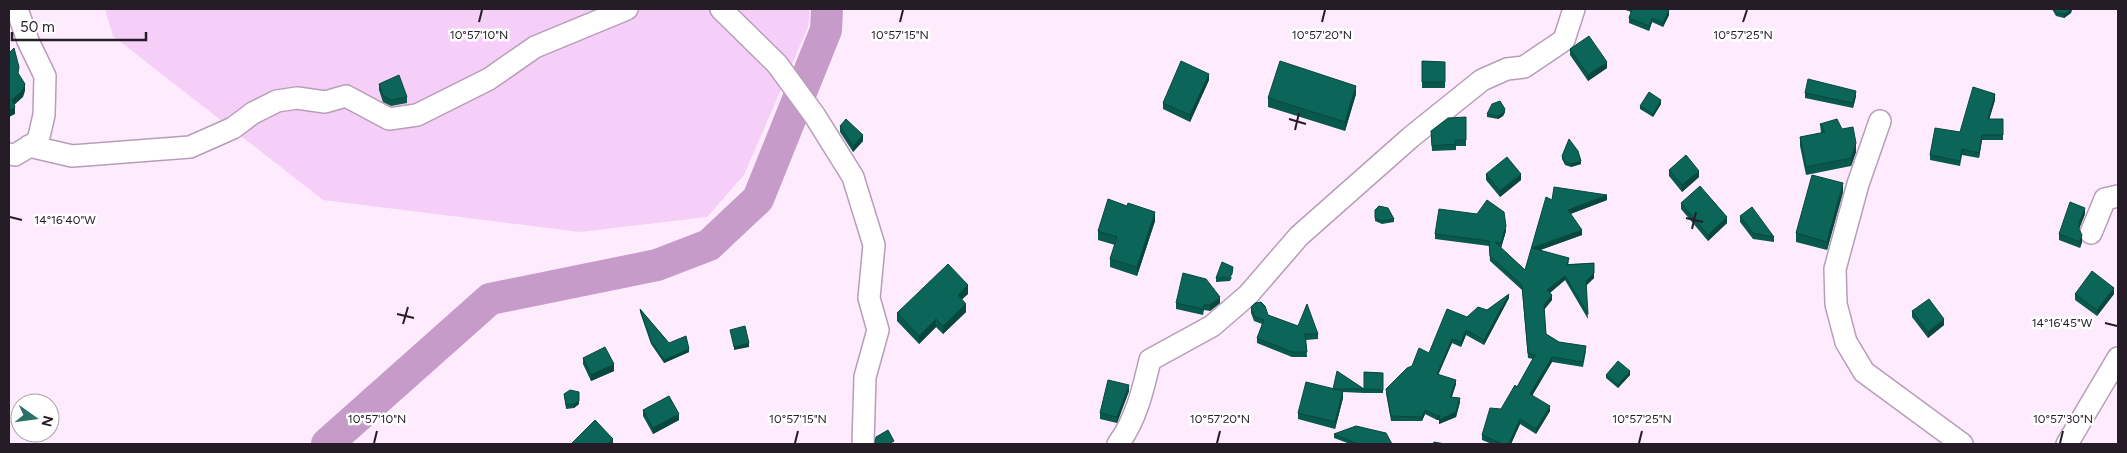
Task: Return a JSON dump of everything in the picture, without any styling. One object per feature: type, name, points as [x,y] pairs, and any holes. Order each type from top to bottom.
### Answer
[{"type":"street","points":[[9,154],[16,155],[38,140],[44,115],[45,76],[28,41],[17,9]]},
{"type":"street","points":[[29,146],[72,156],[190,147],[233,128],[253,113],[277,101],[297,98],[325,102],[346,96],[389,119],[417,116],[489,79],[535,47],[627,9]]},
{"type":"street","points":[[721,9],[777,64],[816,116],[854,178],[874,245],[869,298],[878,330],[864,377],[863,444]]},
{"type":"street","points":[[1118,444],[1128,430],[1137,409],[1150,360],[1212,326],[1248,295],[1299,236],[1411,137],[1482,80],[1506,68],[1524,67],[1564,40],[1574,9]]},
{"type":"street","points":[[1880,121],[1858,184],[1835,269],[1836,304],[1846,342],[1864,372],[1962,444]]},
{"type":"street","points":[[2091,234],[2105,199],[2118,196]]},
{"type":"street","points":[[2067,444],[2118,358]]},
{"type":"shaded area","points":[[105,9],[810,9],[808,27],[744,175],[707,217],[580,232],[323,200],[113,36]]},
{"type":"building","points":[[1632,9],[1669,10],[1663,23],[1652,18],[1649,26],[1629,18]]},
{"type":"building","points":[[2054,9],[2071,10],[2064,14],[2056,13]]},
{"type":"building","points":[[1589,36],[1607,62],[1588,75],[1570,49]]},
{"type":"building","points":[[14,48],[19,67],[18,73],[25,84],[23,90],[12,100],[15,107],[9,110],[9,53]]},
{"type":"building","points":[[1181,61],[1209,74],[1190,115],[1163,103]]},
{"type":"building","points":[[1280,61],[1356,86],[1345,122],[1268,98]]},
{"type":"building","points":[[1422,61],[1445,62],[1445,82],[1422,82]]},
{"type":"building","points":[[399,75],[407,97],[391,100],[383,96],[379,84]]},
{"type":"building","points":[[1808,79],[1856,91],[1853,103],[1805,93]]},
{"type":"building","points":[[1973,87],[1995,94],[1988,119],[2003,119],[2003,135],[1982,135],[1979,153],[1962,149],[1960,161],[1930,155],[1935,128],[1960,132]]},
{"type":"building","points":[[1649,92],[1661,100],[1653,114],[1640,106]]},
{"type":"building","points":[[1500,101],[1505,109],[1503,113],[1498,116],[1487,114],[1492,104]]},
{"type":"building","points":[[1466,117],[1466,140],[1455,140],[1456,144],[1432,146],[1431,131],[1448,118]]},
{"type":"building","points":[[846,119],[863,135],[853,146],[840,126]]},
{"type":"building","points":[[1837,119],[1842,129],[1853,127],[1856,143],[1851,158],[1806,167],[1800,137],[1825,132],[1820,124]]},
{"type":"building","points":[[1569,139],[1578,151],[1581,161],[1571,164],[1565,161],[1562,156]]},
{"type":"building","points":[[1686,155],[1699,171],[1682,185],[1669,170]]},
{"type":"building","points":[[1507,157],[1521,174],[1500,191],[1486,174]]},
{"type":"building","points":[[1812,175],[1843,183],[1827,242],[1796,233]]},
{"type":"building","points":[[1700,186],[1727,217],[1708,235],[1681,203]]},
{"type":"building","points":[[1554,187],[1607,195],[1568,210],[1582,230],[1532,248],[1569,258],[1567,265],[1594,263],[1594,273],[1586,281],[1588,314],[1565,276],[1547,290],[1552,295],[1544,305],[1546,334],[1559,342],[1586,346],[1583,362],[1552,357],[1530,394],[1550,406],[1536,429],[1520,419],[1509,444],[1503,444],[1482,435],[1490,408],[1501,409],[1515,385],[1517,387],[1535,355],[1528,353],[1522,285],[1490,256],[1489,241],[1435,234],[1439,209],[1477,214],[1487,200],[1504,212],[1506,226],[1501,243],[1495,242],[1525,270],[1546,197],[1552,200]]},
{"type":"building","points":[[1108,199],[1127,206],[1128,203],[1155,212],[1137,267],[1110,259],[1117,237],[1098,231]]},
{"type":"building","points":[[2070,202],[2085,208],[2079,223],[2082,235],[2080,242],[2059,234]]},
{"type":"building","points":[[1379,206],[1388,208],[1394,219],[1382,221],[1375,218],[1375,210]]},
{"type":"building","points":[[1752,207],[1774,237],[1753,233],[1740,216]]},
{"type":"building","points":[[1222,262],[1233,267],[1232,274],[1230,277],[1216,278]]},
{"type":"building","points":[[948,264],[968,285],[958,295],[966,304],[943,326],[936,319],[919,336],[897,313]]},
{"type":"building","points":[[2092,271],[2114,288],[2097,310],[2075,294]]},
{"type":"building","points":[[1183,273],[1206,279],[1220,297],[1210,305],[1204,305],[1203,309],[1176,303]]},
{"type":"building","points":[[1509,294],[1484,340],[1466,330],[1461,342],[1452,339],[1437,374],[1456,380],[1450,397],[1460,398],[1456,412],[1439,420],[1440,415],[1437,416],[1425,410],[1422,417],[1391,416],[1386,389],[1407,368],[1412,366],[1419,348],[1429,353],[1447,309],[1467,317],[1478,307],[1487,310]]},
{"type":"building","points":[[1929,299],[1944,319],[1928,332],[1912,311]]},
{"type":"building","points":[[1261,302],[1265,306],[1268,315],[1298,326],[1307,304],[1318,334],[1305,334],[1307,352],[1292,352],[1257,338],[1264,320],[1254,316],[1251,307],[1255,303]]},
{"type":"building","points":[[640,309],[669,343],[686,336],[689,349],[664,360],[651,341]]},
{"type":"building","points":[[745,326],[749,343],[734,347],[730,330]]},
{"type":"building","points":[[605,347],[614,364],[591,375],[583,358]]},
{"type":"building","points":[[1618,361],[1630,371],[1618,385],[1606,375]]},
{"type":"building","points":[[1337,371],[1364,389],[1333,389]]},
{"type":"building","points":[[1364,372],[1383,373],[1383,390],[1364,389]]},
{"type":"building","points":[[1108,380],[1129,385],[1117,417],[1100,413]]},
{"type":"building","points":[[1306,382],[1343,391],[1335,422],[1298,413]]},
{"type":"building","points":[[570,390],[579,392],[579,401],[566,405],[564,394]]},
{"type":"building","points":[[669,396],[679,414],[653,428],[643,410]]},
{"type":"building","points":[[595,420],[613,439],[607,444],[571,444]]},
{"type":"building","points":[[1356,426],[1386,433],[1392,444],[1358,444],[1334,434]]},
{"type":"building","points":[[888,430],[894,441],[889,444],[876,444],[876,437]]},
{"type":"waterway","points":[[327,444],[490,299],[657,265],[709,245],[758,199],[826,30],[827,9]]}]
